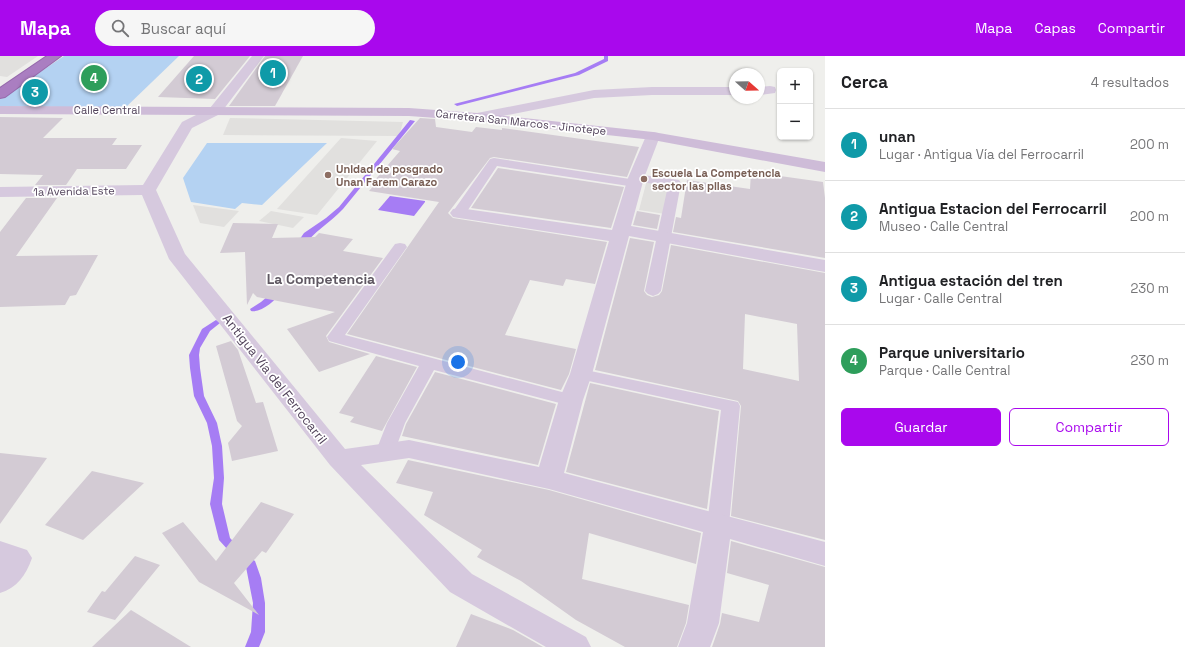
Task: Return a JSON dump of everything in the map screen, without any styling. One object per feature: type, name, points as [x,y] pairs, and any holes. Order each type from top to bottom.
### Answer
[{"type":"highway","points":[[0,94],[55,56]]},
{"type":"main road","name":"Calle Central","points":[[0,110],[215,111]]},
{"type":"main road","name":"Carretera San Marcos - Jinotepe","points":[[215,111],[409,112],[477,117],[653,136],[825,167]]},
{"type":"street","points":[[148,190],[187,125],[215,111],[258,56]]},
{"type":"street","points":[[477,117],[594,94],[652,91],[729,91]]},
{"type":"street","points":[[549,479],[571,400],[582,374],[636,180],[653,136]]},
{"type":"street","name":"1a Avenida Este","points":[[0,192],[148,190]]},
{"type":"street","name":"Antigua Vía del Ferrocarril","points":[[148,190],[176,255],[339,459],[461,583],[575,647]]},
{"type":"street","points":[[459,213],[621,234],[665,237],[825,266]]},
{"type":"street","points":[[339,459],[409,449],[549,479],[825,554]]},
{"type":"street","points":[[694,647],[703,623],[718,525]]},
{"type":"street","points":[[0,554],[14,556],[17,558],[17,562],[0,581]]},
{"type":"lane","points":[[459,213],[494,162],[636,180],[675,183],[653,291]]},
{"type":"lane","points":[[400,247],[335,337],[571,400]]},
{"type":"lane","points":[[386,452],[396,423],[429,363]]},
{"type":"lane","points":[[582,374],[731,406],[718,525]]},
{"type":"shaded area","points":[[0,56],[38,56],[7,77],[0,76]]},
{"type":"shaded area","points":[[64,56],[179,56],[125,108],[0,106],[0,99]]},
{"type":"shaded area","name":"Unidad de posgrado Unan Farem Carazo","points":[[230,118],[403,122],[399,136],[223,135]]},
{"type":"shaded area","name":"Unidad de posgrado Unan Farem Carazo","points":[[341,138],[377,141],[317,215],[277,209]]},
{"type":"shaded area","points":[[207,143],[327,143],[262,205],[242,203],[235,209],[191,202],[183,178]]},
{"type":"shaded area","points":[[647,180],[671,184],[665,214],[639,210]]},
{"type":"shaded area","points":[[390,196],[425,202],[414,216],[378,210]]},
{"type":"shaded area","points":[[193,205],[239,211],[224,227],[200,223]]},
{"type":"shaded area","points":[[271,211],[304,217],[293,228],[259,221]]},
{"type":"building","points":[[194,56],[250,56],[215,99],[158,97]]},
{"type":"building","points":[[265,56],[303,56],[275,106],[229,106]]},
{"type":"building","points":[[0,117],[63,118],[43,138],[117,138],[112,145],[142,145],[126,169],[77,169],[66,185],[35,185],[43,175],[0,174]]},
{"type":"building","points":[[420,118],[435,119],[436,127],[472,132],[476,127],[502,130],[502,128],[639,147],[627,177],[494,157],[490,158],[448,213],[453,218],[607,242],[595,284],[566,279],[563,286],[530,280],[505,335],[576,349],[569,374],[561,390],[347,334],[439,202],[369,191],[379,180],[375,180],[400,151],[392,149]]},
{"type":"building","points":[[498,168],[624,187],[611,228],[471,208]]},
{"type":"building","points":[[751,172],[823,182],[825,198],[825,258],[673,232],[676,217],[681,218],[687,180],[750,189]]},
{"type":"building","points":[[26,198],[57,198],[16,256],[98,255],[76,295],[70,296],[65,305],[0,307],[0,232]]},
{"type":"building","points":[[637,211],[660,215],[657,229],[633,225]]},
{"type":"building","points":[[233,223],[278,224],[272,238],[315,237],[319,233],[353,239],[343,251],[383,258],[326,336],[329,342],[370,354],[319,372],[287,329],[335,312],[257,297],[253,293],[247,305],[245,252],[220,253]]},
{"type":"building","points":[[630,238],[654,242],[644,291],[647,295],[652,297],[659,295],[662,291],[671,245],[825,273],[825,540],[731,516],[741,406],[738,401],[595,370]],"holes":[[[745,314],[797,324],[799,381],[743,369]]]},
{"type":"building","points":[[231,341],[238,350],[256,403],[263,402],[278,451],[232,461],[228,443],[242,426],[237,421],[216,346]]},
{"type":"building","points":[[376,356],[417,367],[382,431],[350,422],[354,417],[339,413]]},
{"type":"building","points":[[435,372],[556,404],[538,465],[402,436],[406,424]]},
{"type":"building","points":[[590,383],[719,411],[707,509],[566,472]]},
{"type":"building","points":[[0,453],[47,458],[0,524]]},
{"type":"building","points":[[408,460],[549,490],[701,533],[696,564],[589,533],[582,579],[689,605],[686,623],[677,647],[625,647],[576,620],[521,581],[477,557],[482,550],[424,515],[433,492],[396,483]]},
{"type":"building","points":[[92,471],[144,483],[83,540],[45,525]]},
{"type":"building","points":[[261,502],[294,514],[266,553],[262,551],[234,583],[259,615],[199,582],[162,533],[183,522],[216,561]]},
{"type":"building","points":[[731,541],[825,567],[825,647],[712,647],[722,613],[759,622],[769,585],[727,573]]},
{"type":"building","points":[[135,556],[160,565],[115,620],[87,612],[102,591],[105,592]]},
{"type":"building","points":[[131,610],[191,647],[92,647]]},
{"type":"building","points":[[471,614],[513,630],[543,647],[456,647]]},
{"type":"waterway","points":[[457,104],[577,74],[606,60],[606,56]]},
{"type":"waterway","points":[[299,246],[307,235],[329,220],[341,208],[412,121]]},
{"type":"waterway","points":[[254,309],[264,304],[278,292]]},
{"type":"waterway","points":[[216,323],[206,329],[196,348],[194,355],[195,368],[199,396],[212,423],[217,446],[219,478],[216,504],[225,540],[242,558],[251,564],[255,578],[259,603],[258,632],[252,647]]},
{"type":"place","name":"unan","points":[[273,73]]},
{"type":"place","name":"Parque universitario","points":[[94,78]]},
{"type":"place","name":"Antigua Estacion del Ferrocarril","points":[[199,79]]},
{"type":"place","name":"Antigua estación del tren","points":[[35,92]]},
{"type":"place","name":"Unidad de posgrado Unan Farem Carazo","points":[[328,175]]},
{"type":"place","name":"Escuela La Competencia sector las pilas","points":[[644,179]]},
{"type":"district","name":"La Competencia","points":[[321,279]]}]
